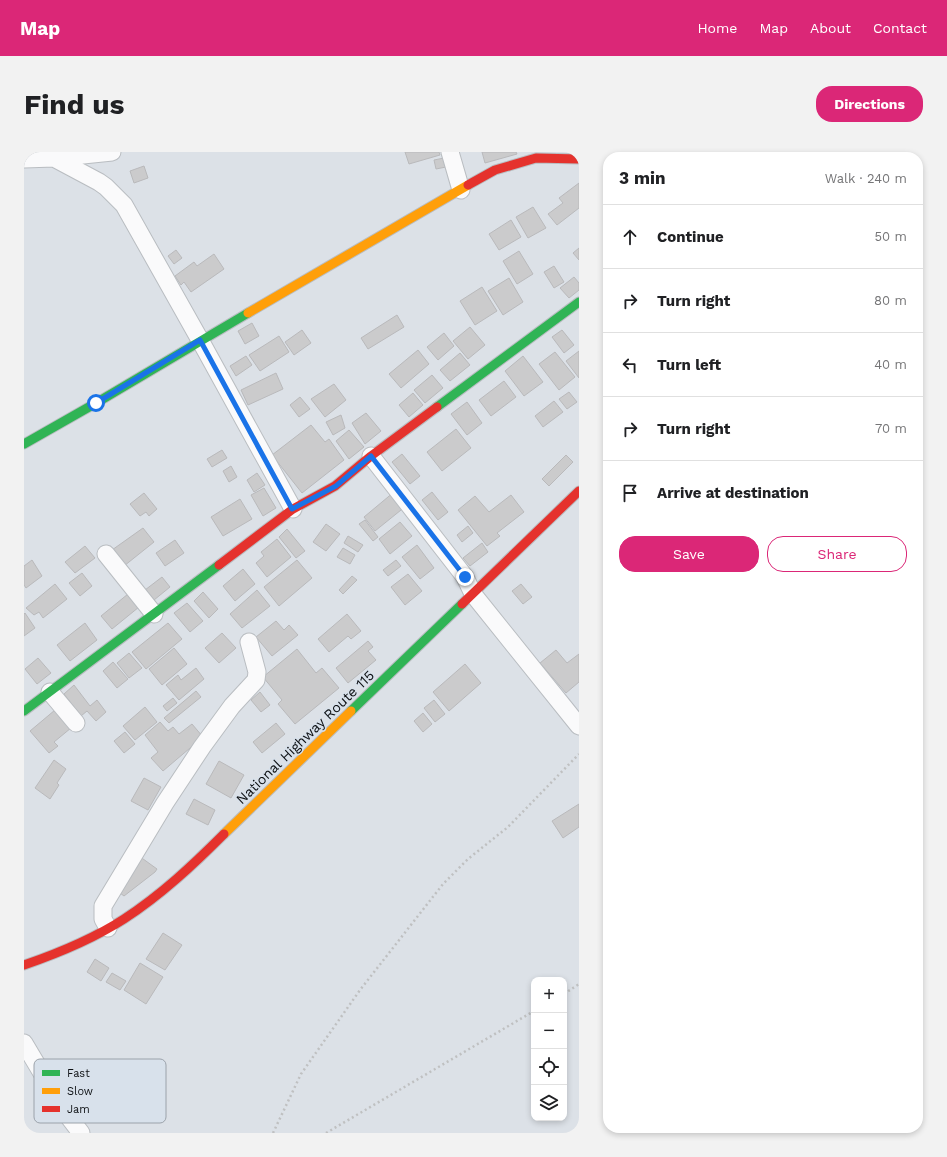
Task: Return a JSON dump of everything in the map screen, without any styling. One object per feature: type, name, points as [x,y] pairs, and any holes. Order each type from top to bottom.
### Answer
[{"type":"main road","points":[[24,444],[96,403],[200,340],[495,170],[536,158],[579,159]]},
{"type":"main road","points":[[24,710],[292,509],[336,486],[371,456],[579,302]]},
{"type":"main road","name":"National Highway Route 115","points":[[24,965],[67,949],[108,928],[150,900],[186,871],[579,491]]},
{"type":"street","points":[[24,159],[54,158],[112,152]]},
{"type":"street","points":[[450,152],[460,190]]},
{"type":"street","points":[[54,158],[99,182],[124,205],[200,340],[292,509]]},
{"type":"street","points":[[371,456],[465,577],[473,594],[579,726]]},
{"type":"street","points":[[106,554],[154,614]]},
{"type":"street","points":[[108,928],[103,919],[103,906],[165,803],[202,747],[232,706],[256,680],[257,672],[249,642]]},
{"type":"street","points":[[50,692],[76,723]]},
{"type":"street","points":[[24,1043],[34,1060]]},
{"type":"path","points":[[273,1133],[305,1068],[360,990],[443,884],[468,859],[508,827],[579,754]]},
{"type":"path","points":[[567,992],[579,984]]},
{"type":"path","points":[[326,1133],[531,1013]]},
{"type":"building","points":[[405,152],[439,152],[440,155],[409,164]]},
{"type":"building","points":[[482,152],[516,152],[517,154],[485,163]]},
{"type":"building","points":[[444,158],[446,167],[436,169],[434,160]]},
{"type":"building","points":[[144,166],[148,178],[134,183],[130,171]]},
{"type":"building","points":[[579,183],[579,208],[557,225],[548,214],[563,203],[559,198]]},
{"type":"building","points":[[533,207],[546,228],[528,238],[516,217]]},
{"type":"building","points":[[511,220],[521,237],[499,250],[489,234]]},
{"type":"building","points":[[579,248],[579,260],[573,253]]},
{"type":"building","points":[[176,250],[182,258],[174,264],[168,256]]},
{"type":"building","points":[[519,251],[533,274],[517,284],[503,261]]},
{"type":"building","points":[[214,254],[224,269],[191,292],[184,282],[181,285],[175,276],[194,262],[197,266]]},
{"type":"building","points":[[554,266],[564,282],[554,288],[544,272]]},
{"type":"building","points":[[574,277],[579,283],[579,290],[569,298],[560,288]]},
{"type":"building","points":[[509,278],[523,302],[503,315],[488,291]]},
{"type":"building","points":[[482,287],[497,311],[475,325],[460,301]]},
{"type":"building","points":[[397,315],[404,327],[368,349],[361,338]]},
{"type":"building","points":[[252,323],[259,336],[245,344],[238,331]]},
{"type":"building","points":[[470,327],[485,345],[468,359],[453,341]]},
{"type":"building","points":[[302,330],[311,343],[294,355],[285,342]]},
{"type":"building","points":[[562,330],[574,345],[564,353],[552,337]]},
{"type":"building","points":[[444,333],[454,346],[438,360],[427,347]]},
{"type":"building","points":[[279,336],[289,352],[260,371],[249,355]]},
{"type":"building","points":[[418,350],[429,364],[401,388],[389,374]]},
{"type":"building","points":[[579,351],[579,378],[566,361]]},
{"type":"building","points":[[555,352],[575,377],[559,390],[539,364]]},
{"type":"building","points":[[460,353],[470,365],[450,381],[440,370]]},
{"type":"building","points":[[246,356],[252,365],[236,376],[230,366]]},
{"type":"building","points":[[523,356],[543,382],[524,396],[505,371]]},
{"type":"building","points":[[276,373],[283,389],[248,405],[241,390]]},
{"type":"building","points":[[432,375],[443,388],[425,403],[414,390]]},
{"type":"building","points":[[504,381],[516,397],[491,416],[479,400]]},
{"type":"building","points":[[334,384],[346,400],[325,417],[311,399]]},
{"type":"building","points":[[569,392],[577,402],[567,409],[559,399]]},
{"type":"building","points":[[413,393],[423,405],[409,417],[399,405]]},
{"type":"building","points":[[300,397],[310,409],[299,417],[290,405]]},
{"type":"building","points":[[554,401],[563,412],[543,427],[535,416]]},
{"type":"building","points":[[467,402],[482,423],[467,435],[451,414]]},
{"type":"building","points":[[366,413],[381,431],[365,444],[352,423]]},
{"type":"building","points":[[341,415],[345,428],[333,435],[326,422]]},
{"type":"building","points":[[311,425],[325,442],[329,439],[344,460],[302,493],[272,455]]},
{"type":"building","points":[[456,429],[471,448],[442,471],[427,452]]},
{"type":"building","points":[[349,430],[364,447],[349,459],[336,441]]},
{"type":"building","points":[[222,450],[227,458],[212,467],[207,459]]},
{"type":"building","points":[[402,454],[420,476],[410,484],[392,462]]},
{"type":"building","points":[[566,455],[573,462],[549,486],[542,479]]},
{"type":"building","points":[[231,466],[237,477],[229,482],[223,471]]},
{"type":"building","points":[[257,473],[265,485],[254,492],[247,480]]},
{"type":"building","points":[[264,488],[276,508],[263,516],[251,495]]},
{"type":"building","points":[[394,492],[406,506],[375,531],[364,517]]},
{"type":"building","points":[[432,492],[448,512],[438,520],[422,500]]},
{"type":"building","points":[[144,493],[157,509],[149,516],[146,512],[140,516],[130,504]]},
{"type":"building","points":[[511,495],[524,512],[497,533],[500,536],[487,546],[458,510],[475,496],[489,512]]},
{"type":"building","points":[[240,499],[252,519],[223,536],[211,517]]},
{"type":"building","points":[[365,520],[378,537],[373,541],[359,524]]},
{"type":"building","points":[[400,522],[412,536],[390,554],[379,539]]},
{"type":"building","points":[[326,524],[340,534],[326,551],[313,542]]},
{"type":"building","points":[[468,526],[473,533],[462,542],[457,535]]},
{"type":"building","points":[[143,528],[154,542],[124,566],[112,550]]},
{"type":"building","points":[[287,529],[305,551],[296,558],[279,537]]},
{"type":"building","points":[[348,536],[363,545],[358,552],[344,543]]},
{"type":"building","points":[[277,539],[291,557],[267,577],[256,563],[264,556],[261,552]]},
{"type":"building","points":[[175,540],[184,553],[165,566],[156,553]]},
{"type":"building","points":[[482,543],[488,552],[470,566],[463,558]]},
{"type":"building","points":[[417,545],[434,568],[420,579],[402,557]]},
{"type":"building","points":[[85,546],[95,558],[75,573],[65,562]]},
{"type":"building","points":[[343,548],[355,555],[350,564],[337,557]]},
{"type":"building","points":[[32,560],[42,576],[26,588],[24,585],[24,566]]},
{"type":"building","points":[[297,560],[312,578],[279,606],[264,587]]},
{"type":"building","points":[[396,560],[401,566],[388,576],[383,570]]},
{"type":"building","points":[[243,569],[255,584],[235,601],[223,586]]},
{"type":"building","points":[[82,573],[92,586],[80,596],[69,583]]},
{"type":"building","points":[[408,574],[422,591],[405,605],[391,587]]},
{"type":"building","points":[[352,576],[357,580],[343,594],[339,590]]},
{"type":"building","points":[[162,577],[170,587],[154,600],[145,590]]},
{"type":"building","points":[[55,584],[67,599],[43,618],[39,612],[34,615],[26,608]]},
{"type":"building","points":[[521,584],[532,597],[523,604],[512,591]]},
{"type":"building","points":[[257,590],[270,606],[242,628],[230,614]]},
{"type":"building","points":[[203,592],[218,609],[209,618],[194,601]]},
{"type":"building","points":[[128,594],[139,607],[112,629],[101,616]]},
{"type":"building","points":[[187,603],[203,621],[190,632],[174,613]]},
{"type":"building","points":[[25,613],[35,628],[24,636],[24,614]]},
{"type":"building","points":[[347,614],[361,631],[351,639],[348,636],[329,652],[318,639]]},
{"type":"building","points":[[276,621],[284,630],[289,625],[298,635],[272,656],[256,637]]},
{"type":"building","points":[[85,623],[97,640],[70,661],[57,645]]},
{"type":"building","points":[[168,623],[182,639],[146,669],[132,652]]},
{"type":"building","points":[[222,633],[236,648],[219,663],[205,648]]},
{"type":"building","points":[[368,641],[373,647],[368,651],[376,660],[348,683],[336,668]]},
{"type":"building","points":[[174,648],[187,664],[162,685],[149,669]]},
{"type":"building","points":[[297,649],[316,673],[322,668],[339,688],[295,724],[278,704],[282,700],[263,677]]},
{"type":"building","points":[[556,650],[567,663],[579,654],[579,682],[566,693],[540,663]]},
{"type":"building","points":[[129,653],[142,668],[129,678],[117,663]]},
{"type":"building","points":[[38,658],[51,673],[37,684],[25,669]]},
{"type":"building","points":[[113,662],[128,679],[117,688],[103,671]]},
{"type":"building","points":[[465,664],[481,683],[449,711],[433,692]]},
{"type":"building","points":[[196,668],[204,679],[179,700],[166,685],[178,675],[181,680]]},
{"type":"building","points":[[74,685],[90,706],[97,700],[106,712],[96,721],[87,711],[81,716],[64,694]]},
{"type":"building","points":[[196,691],[201,697],[169,723],[164,718]]},
{"type":"building","points":[[260,692],[270,705],[261,712],[251,700]]},
{"type":"building","points":[[173,698],[177,703],[167,711],[163,706]]},
{"type":"building","points":[[434,700],[445,714],[435,722],[424,708]]},
{"type":"building","points":[[145,707],[157,722],[135,740],[123,726]]},
{"type":"building","points":[[55,710],[71,728],[54,742],[58,746],[49,753],[30,731]]},
{"type":"building","points":[[423,713],[432,724],[423,732],[414,721]]},
{"type":"building","points":[[160,722],[168,731],[173,727],[179,734],[192,724],[203,737],[163,771],[151,758],[158,752],[145,735]]},
{"type":"building","points":[[276,723],[285,734],[262,753],[253,742]]},
{"type":"building","points":[[125,732],[135,744],[124,753],[114,741]]},
{"type":"building","points":[[54,760],[66,769],[57,783],[59,785],[50,799],[35,788]]},
{"type":"building","points":[[219,761],[244,775],[231,798],[206,784]]},
{"type":"building","points":[[144,778],[161,787],[148,810],[131,801]]},
{"type":"building","points":[[194,799],[215,810],[208,825],[186,814]]},
{"type":"building","points":[[579,804],[579,827],[563,838],[552,821]]},
{"type":"building","points":[[139,856],[157,869],[124,896],[116,890]]},
{"type":"building","points":[[163,933],[182,945],[165,970],[146,959]]},
{"type":"building","points":[[95,959],[109,968],[101,981],[87,972]]},
{"type":"building","points":[[140,963],[163,977],[146,1004],[124,990]]},
{"type":"building","points":[[112,973],[126,981],[120,990],[106,982]]},
{"type":"traffic: fast","points":[[437,407],[579,302]]},
{"type":"traffic: fast","points":[[24,444],[248,313]]},
{"type":"traffic: fast","points":[[24,711],[219,565]]},
{"type":"traffic: fast","points":[[351,711],[462,604]]},
{"type":"traffic: slow","points":[[248,313],[468,185]]},
{"type":"traffic: slow","points":[[224,834],[351,711]]},
{"type":"traffic: jam","points":[[468,185],[495,170],[536,158],[579,159]]},
{"type":"traffic: jam","points":[[219,565],[293,509],[335,486],[371,456],[437,407]]},
{"type":"traffic: jam","points":[[462,604],[579,491]]},
{"type":"traffic: jam","points":[[24,965],[76,945],[100,933],[138,910],[176,879],[224,834]]},
{"type":"route","points":[[96,403],[200,340],[292,509],[336,486],[371,456],[465,577]]}]
